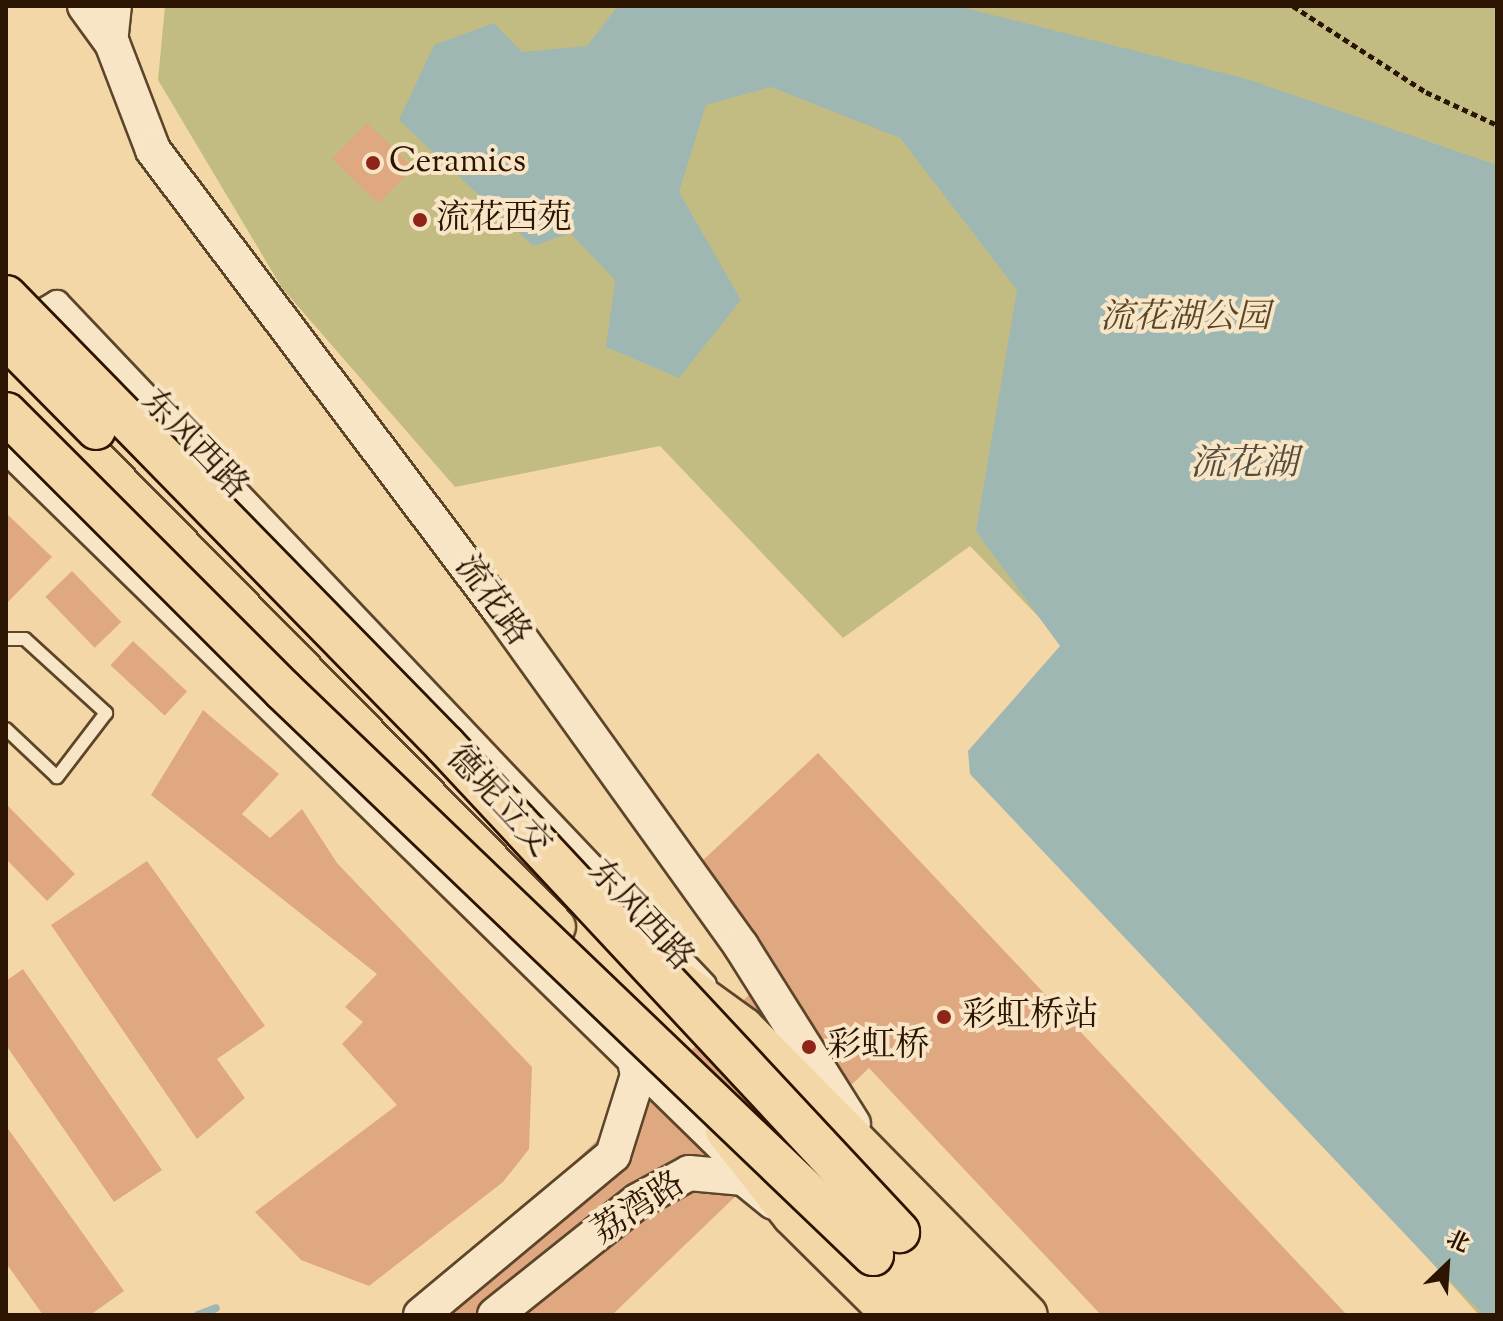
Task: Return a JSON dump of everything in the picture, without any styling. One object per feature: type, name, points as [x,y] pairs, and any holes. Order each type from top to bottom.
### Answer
[{"type":"highway","name":"德坭立交","points":[[6,296],[445,745],[981,1315]]},
{"type":"highway","name":"德坭立交","points":[[6,413],[283,690],[934,1315]]},
{"type":"main road","name":"流花路","points":[[85,6],[112,43],[153,150],[499,609],[732,933],[875,1160]]},
{"type":"main road","name":"德坭立交","points":[[6,339],[428,779]]},
{"type":"main road","name":"德坭立交","points":[[6,368],[428,779]]},
{"type":"main road","points":[[428,779],[583,910],[744,1027]]},
{"type":"main road","points":[[428,779],[606,979],[792,1216],[892,1315]]},
{"type":"main road","points":[[606,979],[631,1025],[638,1075]]},
{"type":"main road","name":"东风西路","points":[[744,1027],[1028,1315]]},
{"type":"main road","name":"荔湾路","points":[[421,1315],[593,1178],[613,1155],[638,1075]]},
{"type":"main road","name":"荔湾路","points":[[495,1315],[638,1201],[689,1173],[744,1178],[792,1216]]},
{"type":"street","name":"流花路","points":[[112,43],[116,6]]},
{"type":"street","name":"东风西路","points":[[6,339],[28,316],[57,303],[744,1027]]},
{"type":"street","points":[[6,451],[638,1075],[792,1216]]},
{"type":"lane","points":[[6,639],[25,639],[106,713],[57,777],[6,729]]},
{"type":"path","points":[[1293,6],[1426,92],[1497,125]]},
{"type":"green space","name":"流花湖","points":[[165,6],[1497,6],[1497,1315],[1479,1315],[996,779],[1089,669],[970,546],[843,638],[660,446],[455,487],[282,288],[158,80]]},
{"type":"water","name":"流花湖","points":[[618,6],[957,6],[1247,79],[1497,165],[1497,1315],[1484,1315],[1437,1268],[970,774],[968,751],[1060,646],[976,531],[1017,290],[900,138],[771,87],[706,105],[679,192],[741,300],[679,378],[606,347],[615,280],[570,233],[533,246],[399,120],[434,45],[494,23],[522,52],[587,46]]},
{"type":"building","name":"Ceramics","points":[[367,123],[413,167],[378,203],[332,159]]},
{"type":"building","points":[[6,513],[52,557],[6,604]]},
{"type":"building","points":[[72,571],[121,622],[95,648],[45,597]]},
{"type":"building","points":[[133,641],[187,691],[165,716],[110,665]]},
{"type":"building","points":[[203,710],[279,774],[242,814],[270,838],[302,809],[337,863],[532,1067],[529,1149],[503,1182],[369,1286],[301,1260],[255,1212],[397,1105],[342,1044],[363,1022],[345,1007],[377,974],[151,795]]},
{"type":"building","name":"彩虹桥站","points":[[818,753],[1347,1315],[1101,1315],[869,1068],[612,1315],[414,1315],[775,970],[686,876]]},
{"type":"building","points":[[6,804],[75,874],[47,901],[6,859]]},
{"type":"building","points":[[147,861],[265,1026],[217,1059],[245,1098],[197,1139],[51,925]]},
{"type":"building","points":[[23,969],[162,1170],[114,1202],[6,1045],[6,981]]},
{"type":"building","points":[[6,1126],[124,1291],[90,1315],[43,1315],[6,1263]]},
{"type":"waterway","points":[[198,1315],[216,1308]]},
{"type":"place","name":"Ceramics","points":[[373,163]]},
{"type":"place","name":"流花西苑","points":[[420,220]]},
{"type":"place","name":"彩虹桥站","points":[[944,1017]]},
{"type":"place","name":"彩虹桥","points":[[809,1047]]},
{"type":"park label","name":"流花湖公园","points":[[1185,319]]}]
